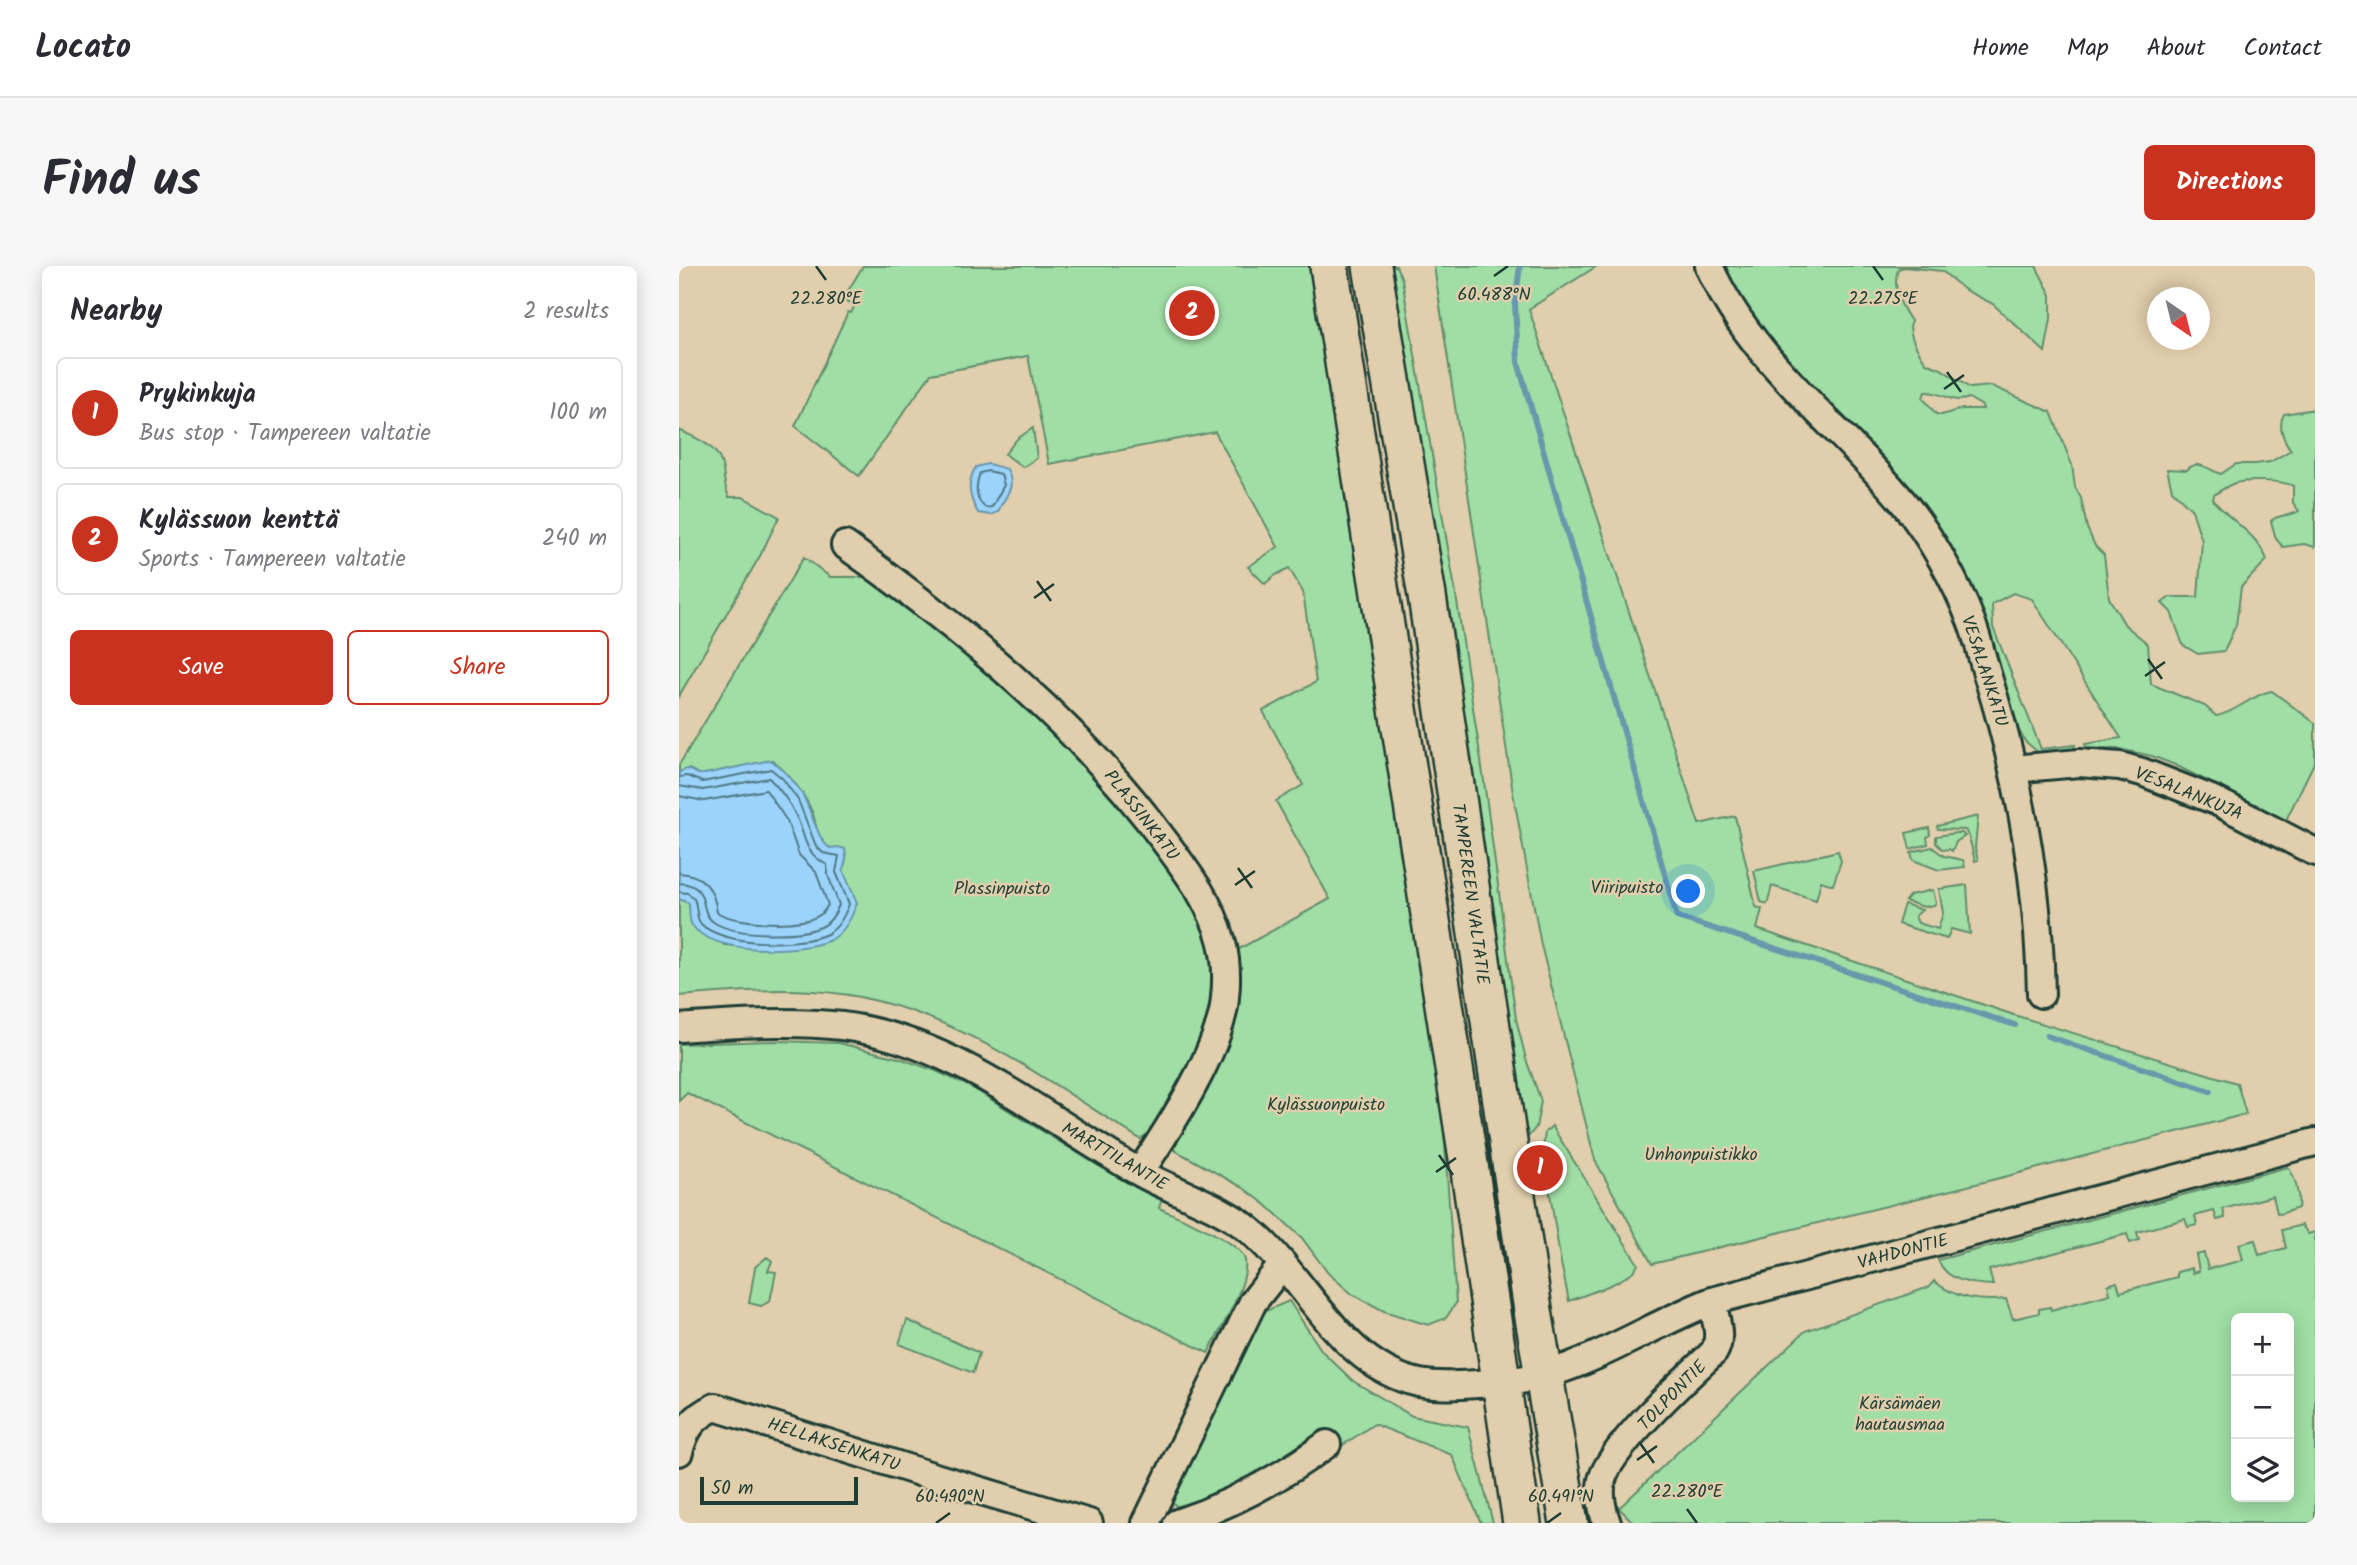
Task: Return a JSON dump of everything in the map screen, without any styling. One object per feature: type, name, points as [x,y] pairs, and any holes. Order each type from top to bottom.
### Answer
[{"type":"highway","points":[[1329,266],[1522,1523]]},
{"type":"highway","name":"TAMPEREEN VALTATIE","points":[[1371,266],[1425,583],[1543,1376],[1569,1523]]},
{"type":"street","name":"VESALANKATU","points":[[1709,266],[1721,294],[1745,331],[1792,386],[1904,503],[1935,548],[1971,621],[2006,734],[2031,863],[2038,914],[2041,994]]},
{"type":"street","name":"PLASSINKATU","points":[[845,545],[909,590],[960,631],[1082,742],[1145,815],[1206,901],[1222,941],[1225,1001],[1218,1027],[1199,1072],[1140,1172]]},
{"type":"street","name":"VESALANKUJA","points":[[2013,769],[2079,763],[2120,766],[2142,772],[2215,801],[2315,852]]},
{"type":"street","name":"MARTTILANTIE","points":[[679,1028],[812,1024],[845,1027],[882,1035],[921,1048],[966,1068],[1140,1172],[1237,1221],[1269,1248],[1350,1344],[1376,1365],[1419,1383],[1447,1386],[1500,1383]]},
{"type":"street","name":"VAHDONTIE","points":[[1500,1383],[1543,1376],[1588,1359],[1712,1301],[2315,1142]]},
{"type":"street","points":[[1146,1523],[1253,1302],[1283,1264]]},
{"type":"street","name":"TOLPONTIE","points":[[1607,1523],[1603,1514],[1602,1480],[1612,1460],[1674,1390],[1718,1346],[1712,1301]]},
{"type":"street","name":"HELLAKSENKATU","points":[[679,1452],[683,1435],[691,1422],[715,1407],[1089,1523]]},
{"type":"street","points":[[1177,1523],[1243,1497],[1327,1444]]},
{"type":"green space","name":"Kylässuonpuisto","points":[[863,266],[1318,266],[1441,1089],[1456,1303],[1446,1318],[1428,1325],[1384,1311],[1352,1294],[1328,1273],[1302,1238],[1265,1204],[1242,1187],[1171,1148],[1229,1041],[1239,949],[1330,899],[1276,801],[1303,785],[1263,711],[1316,682],[1303,592],[1289,568],[1265,584],[1248,567],[1278,547],[1215,432],[1049,464],[1028,356],[931,374],[859,476],[795,426],[848,312],[851,313],[855,305],[843,299]]},
{"type":"green space","points":[[1392,266],[1396,266],[1402,279],[1456,595],[1516,1019],[1541,1101],[1536,1127],[1529,1136],[1518,1103],[1391,286]]},
{"type":"green space","points":[[1434,266],[1597,266],[1529,309],[1699,824],[1735,816],[1756,907],[1762,909],[1757,929],[2014,1015],[2237,1083],[2246,1114],[1652,1264],[1595,1160],[1541,945],[1513,793]]},
{"type":"green space","points":[[1718,266],[2036,266],[2051,295],[2051,319],[2045,352],[1993,304],[1965,290],[1942,271],[1904,267],[1898,269],[1896,283],[1900,303],[1911,321],[1914,342],[1926,363],[1941,369],[1970,388],[1992,386],[2051,412],[2072,465],[2075,487],[2081,498],[2087,528],[2095,546],[2104,555],[2109,598],[2125,625],[2148,644],[2151,684],[2205,706],[2216,716],[2272,691],[2315,723],[2315,761],[2286,820],[2152,756],[2119,749],[2086,748],[2085,744],[2121,738],[2032,599],[2013,593],[1992,604],[1993,627],[2041,749],[2075,745],[2073,751],[2040,754],[2025,741],[2011,717],[1978,620],[1747,315]],"holes":[[[1925,392],[1957,400],[1969,398],[1983,409],[1961,409],[1942,415],[1936,414],[1923,398]]]},
{"type":"green space","points":[[2315,409],[2315,547],[2304,544],[2283,547],[2276,539],[2271,521],[2299,511],[2293,503],[2293,486],[2273,482],[2241,482],[2214,495],[2213,500],[2250,535],[2267,560],[2241,587],[2236,625],[2224,651],[2198,654],[2183,645],[2171,612],[2162,603],[2170,597],[2198,597],[2202,541],[2192,510],[2172,490],[2167,469],[2187,470],[2199,465],[2221,474],[2236,464],[2270,462],[2291,450],[2281,428],[2284,414]]},
{"type":"green space","points":[[1033,428],[1037,458],[1023,467],[1005,454],[1017,439]]},
{"type":"green space","points":[[679,430],[707,444],[718,455],[729,497],[743,497],[779,517],[761,554],[679,696]]},
{"type":"green space","name":"Plassinpuisto","points":[[804,557],[830,577],[867,577],[937,624],[1078,753],[1194,898],[1213,943],[1214,1020],[1155,1129],[1140,1139],[1025,1066],[945,1024],[902,1008],[859,997],[796,990],[679,996],[679,899],[689,903],[690,910],[724,945],[780,949],[857,903],[843,870],[845,849],[824,845],[801,791],[772,760],[705,774],[689,769],[679,772],[679,765]]},
{"type":"green space","points":[[1978,816],[1975,848],[1978,860],[1975,861],[1965,830],[1938,829],[1937,826]]},
{"type":"green space","points":[[1929,828],[1928,844],[1910,849],[1906,833]]},
{"type":"green space","points":[[1956,833],[1965,836],[1956,842],[1952,851],[1943,850],[1936,843],[1936,836]]},
{"type":"green space","points":[[1932,847],[1944,856],[1963,860],[1965,867],[1939,870],[1913,860],[1911,852]]},
{"type":"green space","points":[[1838,851],[1841,861],[1833,885],[1821,881],[1816,900],[1772,886],[1767,904],[1761,902],[1754,871]]},
{"type":"green space","points":[[1967,885],[1970,934],[1951,929],[1947,939],[1898,924],[1904,904],[1922,910],[1915,916],[1918,923],[1938,929],[1943,913],[1939,889]]},
{"type":"green space","points":[[1933,890],[1936,903],[1934,905],[1924,907],[1905,901],[1910,895]]},
{"type":"green space","points":[[776,1041],[839,1043],[936,1071],[971,1087],[1097,1165],[1162,1198],[1159,1208],[1230,1243],[1244,1257],[1244,1278],[1233,1306],[1208,1353],[687,1093],[679,1101],[679,1044]]},
{"type":"green space","points":[[1552,1126],[1638,1264],[1618,1281],[1569,1301],[1543,1150],[1545,1132]]},
{"type":"green space","points":[[2288,1167],[2296,1186],[2298,1208],[2280,1214],[2277,1213],[2273,1196],[2223,1209],[2225,1218],[2217,1220],[2214,1211],[2195,1216],[2197,1225],[2188,1227],[2185,1219],[2137,1232],[2139,1240],[2130,1243],[2127,1234],[1989,1270],[1993,1285],[1954,1277],[1947,1273],[1938,1260]]},
{"type":"green space","name":"Kärsämäen hautausmaa","points":[[2302,1225],[2308,1234],[2315,1232],[2315,1523],[1634,1523],[1619,1508],[1805,1331],[1929,1287],[1934,1281],[1951,1292],[1968,1298],[2006,1299],[2013,1319],[2039,1313],[2039,1309],[2050,1307],[2051,1310],[2110,1294],[2108,1285],[2117,1282],[2120,1292],[2177,1277],[2177,1272],[2192,1268],[2193,1273],[2199,1271],[2196,1255],[2204,1253],[2208,1269],[2243,1260],[2239,1244],[2255,1240],[2259,1255],[2286,1248],[2282,1230]]},
{"type":"green space","points":[[767,1257],[772,1261],[768,1271],[776,1272],[770,1301],[761,1306],[749,1303],[755,1267]]},
{"type":"green space","points":[[1289,1301],[1322,1351],[1353,1381],[1412,1416],[1468,1427],[1493,1523],[1481,1523],[1452,1455],[1374,1424],[1337,1449],[1181,1510],[1171,1501],[1259,1314]]},
{"type":"green space","points":[[907,1320],[979,1353],[973,1373],[899,1344]]},
{"type":"water","points":[[988,464],[1007,469],[1011,482],[1009,492],[998,512],[991,515],[978,513],[970,490],[976,467]]},
{"type":"water","points":[[771,760],[799,789],[826,845],[830,848],[845,849],[843,870],[857,903],[850,920],[839,934],[814,945],[756,949],[717,942],[702,935],[692,925],[689,903],[679,899],[679,772],[687,769],[705,774]]},
{"type":"waterway","points":[[1520,266],[1515,303],[1518,362],[1677,917],[2015,1025]]},
{"type":"waterway","points":[[2047,1036],[2210,1091]]},
{"type":"place","name":"Kylässuon kenttä","points":[[1192,313]]},
{"type":"place","name":"Prykinkuja","points":[[1540,1168]]},
{"type":"park label","name":"Viiripuisto","points":[[1627,887]]},
{"type":"park label","name":"Unhonpuistikko","points":[[1701,1154]]}]
